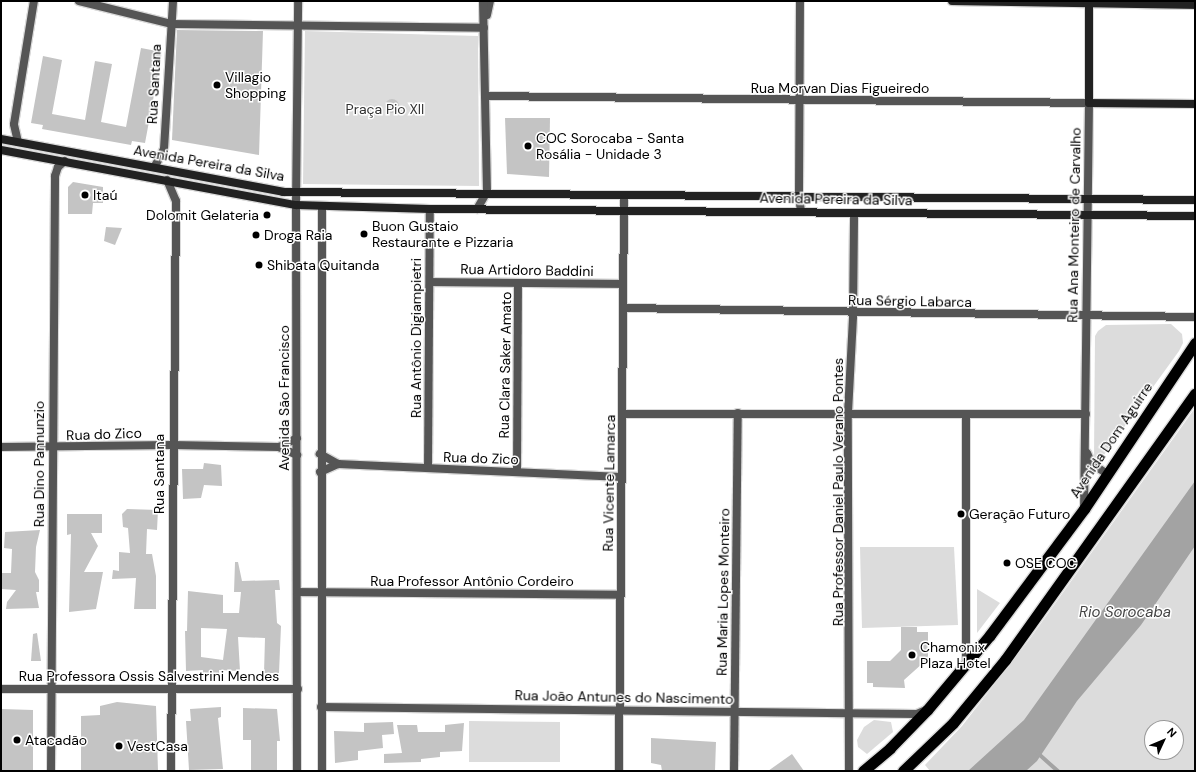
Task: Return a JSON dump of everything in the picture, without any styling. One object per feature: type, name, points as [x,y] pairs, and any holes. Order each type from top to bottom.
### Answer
[{"type":"highway","name":"Avenida Dom Aguirre","points":[[863,771],[890,748],[926,710],[966,663],[1084,509],[1106,473],[1195,343]]},
{"type":"highway","points":[[903,771],[952,724],[1005,660],[1195,394]]},
{"type":"main road","points":[[952,1],[1089,2],[1195,5]]},
{"type":"main road","name":"Rua Ana Monteiro de Carvalho","points":[[1089,2],[1089,103]]},
{"type":"main road","name":"Rua Morvan Dias Figueiredo","points":[[1089,103],[1195,104]]},
{"type":"main road","name":"Avenida Pereira da Silva","points":[[1,139],[155,166],[272,190],[798,197],[1195,200]]},
{"type":"main road","name":"Avenida Pereira da Silva","points":[[1,150],[296,205],[430,209],[624,209],[1195,216]]},
{"type":"street","points":[[18,142],[14,124],[34,1]]},
{"type":"street","points":[[79,1],[171,24],[298,24],[484,28]]},
{"type":"street","name":"Rua Santana","points":[[155,166],[164,149],[172,1]]},
{"type":"street","points":[[296,205],[298,1]]},
{"type":"street","points":[[477,208],[487,192],[483,1]]},
{"type":"street","points":[[484,28],[490,1]]},
{"type":"street","points":[[800,1],[798,197],[801,211]]},
{"type":"street","name":"Rua Morvan Dias Figueiredo","points":[[485,96],[798,101],[1089,103]]},
{"type":"street","name":"Rua Ana Monteiro de Carvalho","points":[[1084,509],[1089,103]]},
{"type":"street","name":"Rua Dino Pannunzio","points":[[51,771],[51,448],[55,176],[58,167],[65,161]]},
{"type":"street","name":"Rua Santana","points":[[167,180],[176,201],[172,445],[171,771]]},
{"type":"street","name":"Rua Vicente Lamarca","points":[[619,771],[624,195]]},
{"type":"street","name":"Avenida São Francisco","points":[[296,205],[298,592],[297,771]]},
{"type":"street","points":[[322,206],[320,454],[322,771]]},
{"type":"street","name":"Rua Antônio Digiampietri","points":[[428,468],[430,209]]},
{"type":"street","name":"Rua Professor Daniel Paulo Verano Pontes","points":[[849,771],[848,413],[854,313],[854,213]]},
{"type":"street","name":"Rua Artidoro Baddini","points":[[430,282],[623,284]]},
{"type":"street","name":"Rua Clara Saker Amato","points":[[517,472],[518,283]]},
{"type":"street","name":"Rua Sérgio Labarca","points":[[624,308],[1086,317],[1195,317]]},
{"type":"street","points":[[622,414],[1086,414]]},
{"type":"street","name":"Rua Maria Lopes Monteiro","points":[[734,771],[738,414]]},
{"type":"street","points":[[966,414],[966,663]]},
{"type":"street","name":"Rua do Zico","points":[[279,447],[297,438]]},
{"type":"street","name":"Rua do Zico","points":[[1,447],[51,448],[172,445],[279,447],[297,455]]},
{"type":"street","points":[[1085,449],[1092,464],[1106,473]]},
{"type":"street","name":"Rua do Zico","points":[[320,454],[338,464]]},
{"type":"street","name":"Rua do Zico","points":[[320,472],[338,464],[622,477]]},
{"type":"street","points":[[298,592],[322,592]]},
{"type":"street","name":"Rua Professor Antônio Cordeiro","points":[[322,592],[620,595]]},
{"type":"street","name":"Rua Professora Ossis Salvestrini Mendes","points":[[1,689],[51,687],[298,689]]},
{"type":"street","name":"Rua João Antunes do Nascimento","points":[[321,707],[917,714],[926,710]]},
{"type":"green space","name":"Praça Pio XII","points":[[305,31],[478,36],[479,186],[303,184]]},
{"type":"green space","points":[[1171,324],[1182,334],[1183,343],[1179,351],[1101,459],[1094,458],[1095,336],[1098,331],[1106,325]]},
{"type":"green space","points":[[1195,408],[1195,771],[930,771],[925,765],[962,726],[1029,640]]},
{"type":"green space","points":[[860,547],[954,547],[958,625],[862,628]]},
{"type":"green space","points":[[977,589],[1000,603],[977,633]]},
{"type":"green space","points":[[874,720],[891,722],[893,732],[867,754],[858,747],[857,740],[864,727]]},
{"type":"green space","points":[[469,721],[560,722],[560,762],[469,762]]},
{"type":"water","name":"Rio Sorocaba","points":[[1195,481],[1195,546],[1141,625],[1077,701],[1037,761],[1026,771],[968,771],[1024,720]]},
{"type":"building","name":"Villagio Shopping","points":[[177,30],[263,31],[259,155],[172,140]]},
{"type":"building","points":[[141,48],[162,52],[145,143],[132,141],[131,145],[42,129],[43,125],[31,123],[43,56],[62,60],[52,114],[85,120],[95,61],[112,64],[101,122],[126,127]]},
{"type":"building","points":[[389,99],[395,99],[399,103],[399,109],[395,113],[389,113],[385,109],[385,103]]},
{"type":"building","name":"COC Sorocaba - Santa Rosália - Unidade 3","points":[[505,118],[550,118],[549,177],[507,174]]},
{"type":"building","name":"Itaú","points":[[73,182],[103,187],[103,203],[93,203],[92,214],[68,214],[68,187]]},
{"type":"building","points":[[106,227],[122,228],[115,245],[104,241]]},
{"type":"building","points":[[204,463],[221,465],[222,486],[204,485],[201,498],[183,499],[182,469],[203,469]]},
{"type":"building","points":[[127,509],[158,510],[157,530],[147,529],[146,554],[152,554],[156,576],[156,609],[134,609],[136,578],[112,579],[113,570],[119,571],[119,552],[130,553],[128,528],[123,527],[122,514]]},
{"type":"building","points":[[67,514],[102,514],[102,533],[91,533],[98,546],[84,572],[103,572],[96,609],[69,612],[71,534],[67,535]]},
{"type":"building","points":[[40,530],[36,547],[35,572],[39,580],[39,592],[36,592],[39,608],[6,609],[7,602],[16,590],[1,589],[1,573],[11,573],[12,549],[4,548],[5,532]]},
{"type":"building","points":[[235,562],[238,562],[242,581],[279,580],[280,590],[275,590],[277,623],[281,626],[279,673],[264,673],[265,638],[238,637],[240,671],[219,670],[219,676],[202,675],[203,670],[186,671],[185,631],[187,631],[188,591],[223,595],[223,613],[239,613],[241,592],[234,592]],"holes":[[[201,628],[227,629],[223,660],[201,657]]]},
{"type":"building","points":[[901,627],[917,627],[917,632],[928,632],[928,663],[923,663],[904,680],[905,688],[873,687],[873,683],[867,683],[867,661],[890,661],[901,650]]},
{"type":"building","points":[[37,633],[41,661],[31,661],[33,634]]},
{"type":"building","name":"VestCasa","points":[[117,702],[156,706],[158,771],[81,771],[81,716],[100,715],[100,706]]},
{"type":"building","points":[[221,707],[221,717],[218,718],[223,769],[189,770],[186,721],[191,721],[190,709]]},
{"type":"building","points":[[243,708],[277,709],[280,741],[277,741],[277,770],[251,770],[251,740],[243,740]]},
{"type":"building","name":"Atacadão","points":[[1,709],[33,710],[33,771],[1,771]]},
{"type":"building","points":[[393,722],[394,734],[382,735],[383,748],[358,751],[358,760],[335,763],[334,731],[364,732],[364,723]]},
{"type":"building","points":[[464,723],[462,751],[440,752],[440,757],[421,759],[421,762],[384,763],[384,754],[402,753],[397,725],[417,725],[418,732],[445,732],[445,725]]},
{"type":"building","points":[[651,738],[716,742],[715,771],[662,771],[661,765],[651,763]]},
{"type":"building","points":[[792,754],[804,771],[768,771]]},
{"type":"waterway","points":[[1038,753],[1058,771]]},
{"type":"place","name":"Villagio Shopping","points":[[217,85]]},
{"type":"place","name":"COC Sorocaba - Santa Rosália - Unidade 3","points":[[528,146]]},
{"type":"place","name":"Itaú","points":[[85,195]]},
{"type":"place","name":"Dolomit Gelateria","points":[[267,215]]},
{"type":"place","name":"Buon Gustaio Restaurante e Pizzaria","points":[[364,234]]},
{"type":"place","name":"Droga Raia","points":[[256,235]]},
{"type":"place","name":"Shibata Quitanda","points":[[259,265]]},
{"type":"place","name":"Geração Futuro","points":[[961,514]]},
{"type":"place","name":"OSE COC","points":[[1007,563]]},
{"type":"place","name":"Chamonix Plaza Hotel","points":[[912,655]]},
{"type":"place","name":"Atacadão","points":[[17,740]]},
{"type":"place","name":"VestCasa","points":[[119,746]]}]
